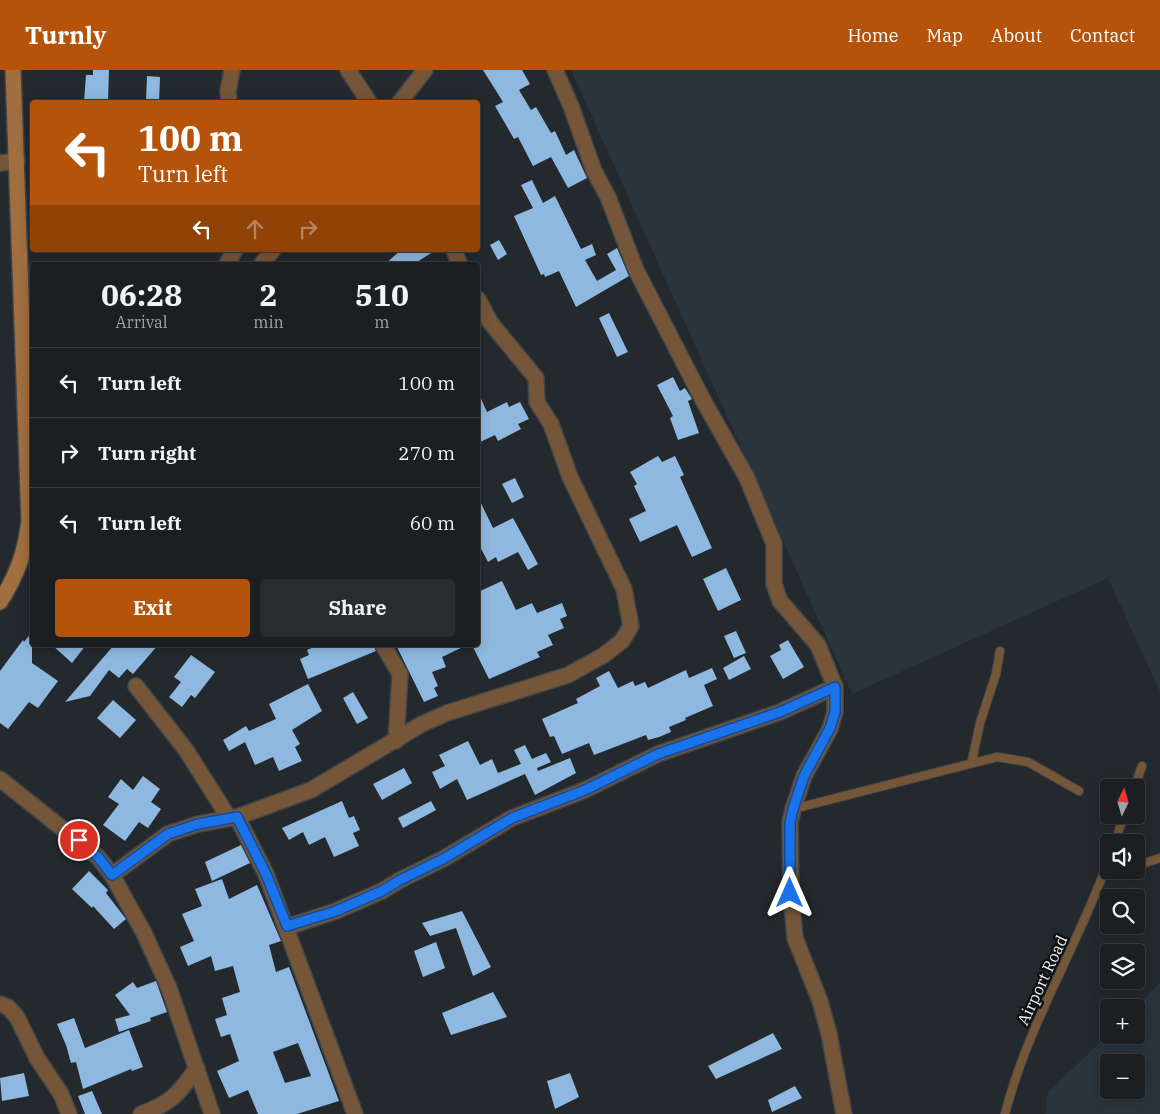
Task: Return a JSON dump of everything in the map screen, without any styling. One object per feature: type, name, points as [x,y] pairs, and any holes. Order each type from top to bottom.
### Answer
[{"type":"main road","points":[[0,602],[11,584],[29,545],[20,325],[17,161],[13,70]]},
{"type":"street","points":[[229,100],[228,91],[232,70]]},
{"type":"street","points":[[348,70],[368,100]]},
{"type":"street","points":[[402,100],[424,70]]},
{"type":"street","points":[[555,70],[571,106],[594,171],[608,197],[636,270],[703,400],[747,478],[774,544],[774,584],[780,601],[818,645],[835,687],[835,712],[830,728],[804,776],[793,809],[790,823],[790,893],[795,938],[820,1001],[829,1034],[844,1114]]},
{"type":"street","points":[[0,163],[17,161]]},
{"type":"street","points":[[112,875],[168,834],[198,824],[233,818],[311,790],[422,724],[447,713],[568,676],[604,655],[622,641],[631,626],[624,589],[570,477],[551,424],[537,402],[536,378],[490,322],[480,303]]},
{"type":"street","points":[[383,647],[400,674],[396,741]]},
{"type":"street","points":[[136,686],[186,750],[233,818],[266,874],[287,926],[355,1114]]},
{"type":"street","points":[[287,926],[336,911],[382,891],[443,859],[512,818],[585,790],[658,754],[780,712],[835,687]]},
{"type":"street","points":[[0,779],[98,857],[112,875],[144,933],[169,988],[212,1114]]},
{"type":"street","points":[[0,1004],[8,1007],[17,1017],[37,1058],[61,1094],[69,1114]]},
{"type":"street","points":[[142,1114],[167,1104],[177,1096],[197,1068]]},
{"type":"lane","points":[[972,762],[980,723],[996,674],[1000,651]]},
{"type":"lane","points":[[793,809],[996,757],[1028,762],[1079,791]]},
{"type":"lane","points":[[1137,779],[1142,766]]},
{"type":"lane","points":[[1145,863],[1160,858]]},
{"type":"lane","name":"Airport Road","points":[[1005,1114],[1034,1028],[1102,879]]},
{"type":"shaded area","points":[[571,70],[1160,70],[1160,692],[1108,578],[852,694]]},
{"type":"shaded area","points":[[1160,983],[1160,1114],[1045,1114],[1048,1092],[1100,1043],[1145,1044],[1144,999]]},
{"type":"building","points":[[93,70],[109,70],[108,100],[84,100],[86,75],[93,75]]},
{"type":"building","points":[[483,70],[522,70],[530,84],[519,90],[531,110],[536,107],[551,133],[555,131],[566,155],[574,150],[587,178],[568,188],[551,157],[533,166],[518,137],[514,139],[495,106],[503,102]]},
{"type":"building","points":[[147,76],[160,77],[159,100],[146,100]]},
{"type":"building","points":[[532,180],[543,203],[555,196],[581,249],[592,244],[596,255],[585,260],[597,281],[616,270],[607,254],[617,248],[629,276],[576,307],[559,271],[545,277],[544,274],[541,275],[514,216],[533,208],[521,185]]},
{"type":"building","points":[[499,240],[507,254],[498,260],[490,245]]},
{"type":"building","points":[[399,252],[433,252],[417,262],[387,262]]},
{"type":"building","points":[[609,313],[628,352],[617,357],[599,318]]},
{"type":"building","points":[[673,377],[680,391],[685,388],[692,399],[688,401],[699,433],[678,440],[670,418],[673,416],[657,385]]},
{"type":"building","points":[[480,396],[487,412],[507,402],[509,407],[520,402],[529,419],[518,424],[521,429],[498,441],[495,435],[480,442]]},
{"type":"building","points":[[658,456],[662,462],[675,456],[684,475],[680,477],[712,548],[692,557],[677,525],[640,542],[629,519],[646,511],[634,486],[637,484],[630,472]]},
{"type":"building","points":[[515,478],[524,497],[512,503],[502,484]]},
{"type":"building","points":[[480,501],[493,528],[513,518],[538,564],[528,570],[518,552],[498,562],[496,557],[488,562],[480,547]]},
{"type":"building","points":[[726,568],[741,600],[718,611],[703,579]]},
{"type":"building","points":[[502,581],[516,610],[532,603],[537,613],[562,603],[567,616],[560,619],[564,628],[548,635],[553,645],[537,652],[540,657],[489,679],[473,647],[480,647],[480,591]]},
{"type":"building","points":[[736,631],[746,653],[734,658],[724,636]]},
{"type":"building","points":[[30,634],[32,663],[58,681],[38,708],[29,702],[8,729],[0,723],[0,671],[23,640],[24,642]]},
{"type":"building","points":[[788,640],[804,667],[783,679],[770,656],[781,650],[779,645]]},
{"type":"building","points":[[54,647],[84,647],[72,663]]},
{"type":"building","points":[[112,647],[156,647],[133,674],[127,669],[119,678],[109,670],[90,696],[65,702]]},
{"type":"building","points":[[314,647],[375,647],[376,651],[308,679],[300,659],[309,655],[307,650]]},
{"type":"building","points":[[397,647],[463,647],[442,657],[446,667],[432,672],[438,686],[434,688],[438,696],[424,702]]},
{"type":"building","points":[[191,655],[215,672],[195,698],[191,695],[182,707],[169,697],[181,682],[174,677]]},
{"type":"building","points":[[744,656],[751,669],[729,680],[723,668]]},
{"type":"building","points":[[712,668],[717,679],[704,685],[713,706],[669,727],[671,732],[659,737],[648,740],[646,735],[594,755],[589,743],[562,754],[554,736],[550,737],[542,719],[578,703],[576,699],[600,686],[596,678],[609,671],[618,688],[633,681],[635,686],[645,682],[648,688],[686,670],[689,678]]},
{"type":"building","points":[[308,684],[322,711],[292,730],[300,744],[295,747],[302,761],[279,771],[273,757],[255,765],[245,742],[229,751],[223,740],[246,726],[249,731],[276,719],[269,704]]},
{"type":"building","points":[[353,692],[368,718],[357,724],[343,698]]},
{"type":"building","points":[[113,700],[136,720],[120,738],[97,718]]},
{"type":"building","points":[[468,741],[480,765],[492,759],[498,773],[521,764],[514,750],[525,745],[532,759],[546,753],[551,762],[537,768],[538,771],[570,758],[576,773],[535,795],[525,774],[467,800],[457,779],[440,789],[432,772],[445,766],[439,755]]},
{"type":"building","points":[[404,768],[412,783],[382,800],[373,784]]},
{"type":"building","points":[[143,776],[160,789],[151,802],[161,809],[148,828],[139,822],[125,841],[103,825],[119,804],[108,797],[121,779],[133,790]]},
{"type":"building","points":[[342,801],[349,818],[354,816],[360,830],[353,833],[359,846],[334,857],[325,837],[309,845],[303,832],[289,840],[282,828]]},
{"type":"building","points":[[431,801],[436,810],[403,828],[398,818]]},
{"type":"building","points":[[241,845],[250,863],[212,881],[205,862]]},
{"type":"building","points":[[89,871],[108,890],[106,893],[126,919],[114,929],[93,906],[92,908],[72,889]]},
{"type":"building","points":[[222,879],[229,899],[257,885],[281,941],[269,945],[276,972],[289,967],[339,1101],[297,1114],[258,1114],[248,1090],[229,1098],[217,1071],[239,1061],[230,1034],[221,1037],[215,1019],[227,1015],[222,998],[240,992],[233,966],[215,971],[211,956],[188,966],[180,947],[194,941],[182,914],[202,906],[195,889]],"holes":[[[298,1043],[311,1076],[285,1083],[273,1052]]]},
{"type":"building","points":[[462,911],[491,967],[473,976],[456,928],[430,936],[422,923]]},
{"type":"building","points":[[436,942],[445,968],[423,977],[414,951]]},
{"type":"building","points":[[156,981],[167,1012],[150,1018],[151,1021],[119,1032],[115,1019],[130,1015],[115,995],[133,982],[137,988]]},
{"type":"building","points":[[493,992],[507,1017],[451,1035],[442,1013]]},
{"type":"building","points":[[74,1018],[85,1048],[129,1030],[143,1067],[132,1071],[131,1069],[83,1089],[76,1062],[71,1063],[57,1024]]},
{"type":"building","points":[[773,1033],[782,1049],[716,1079],[708,1066]]},
{"type":"building","points":[[24,1073],[29,1096],[2,1101],[0,1078]]},
{"type":"building","points":[[570,1073],[579,1097],[555,1109],[547,1081]]},
{"type":"building","points":[[795,1086],[802,1098],[772,1112],[768,1100]]},
{"type":"building","points":[[92,1091],[102,1114],[85,1114],[78,1096]]},
{"type":"route","points":[[79,840],[98,857],[112,875],[168,834],[198,824],[237,817],[266,874],[287,926],[336,911],[363,900],[463,848],[489,830],[512,818],[585,790],[658,754],[702,737],[780,712],[835,687],[835,712],[830,728],[804,776],[793,809],[790,823],[790,893]]}]
